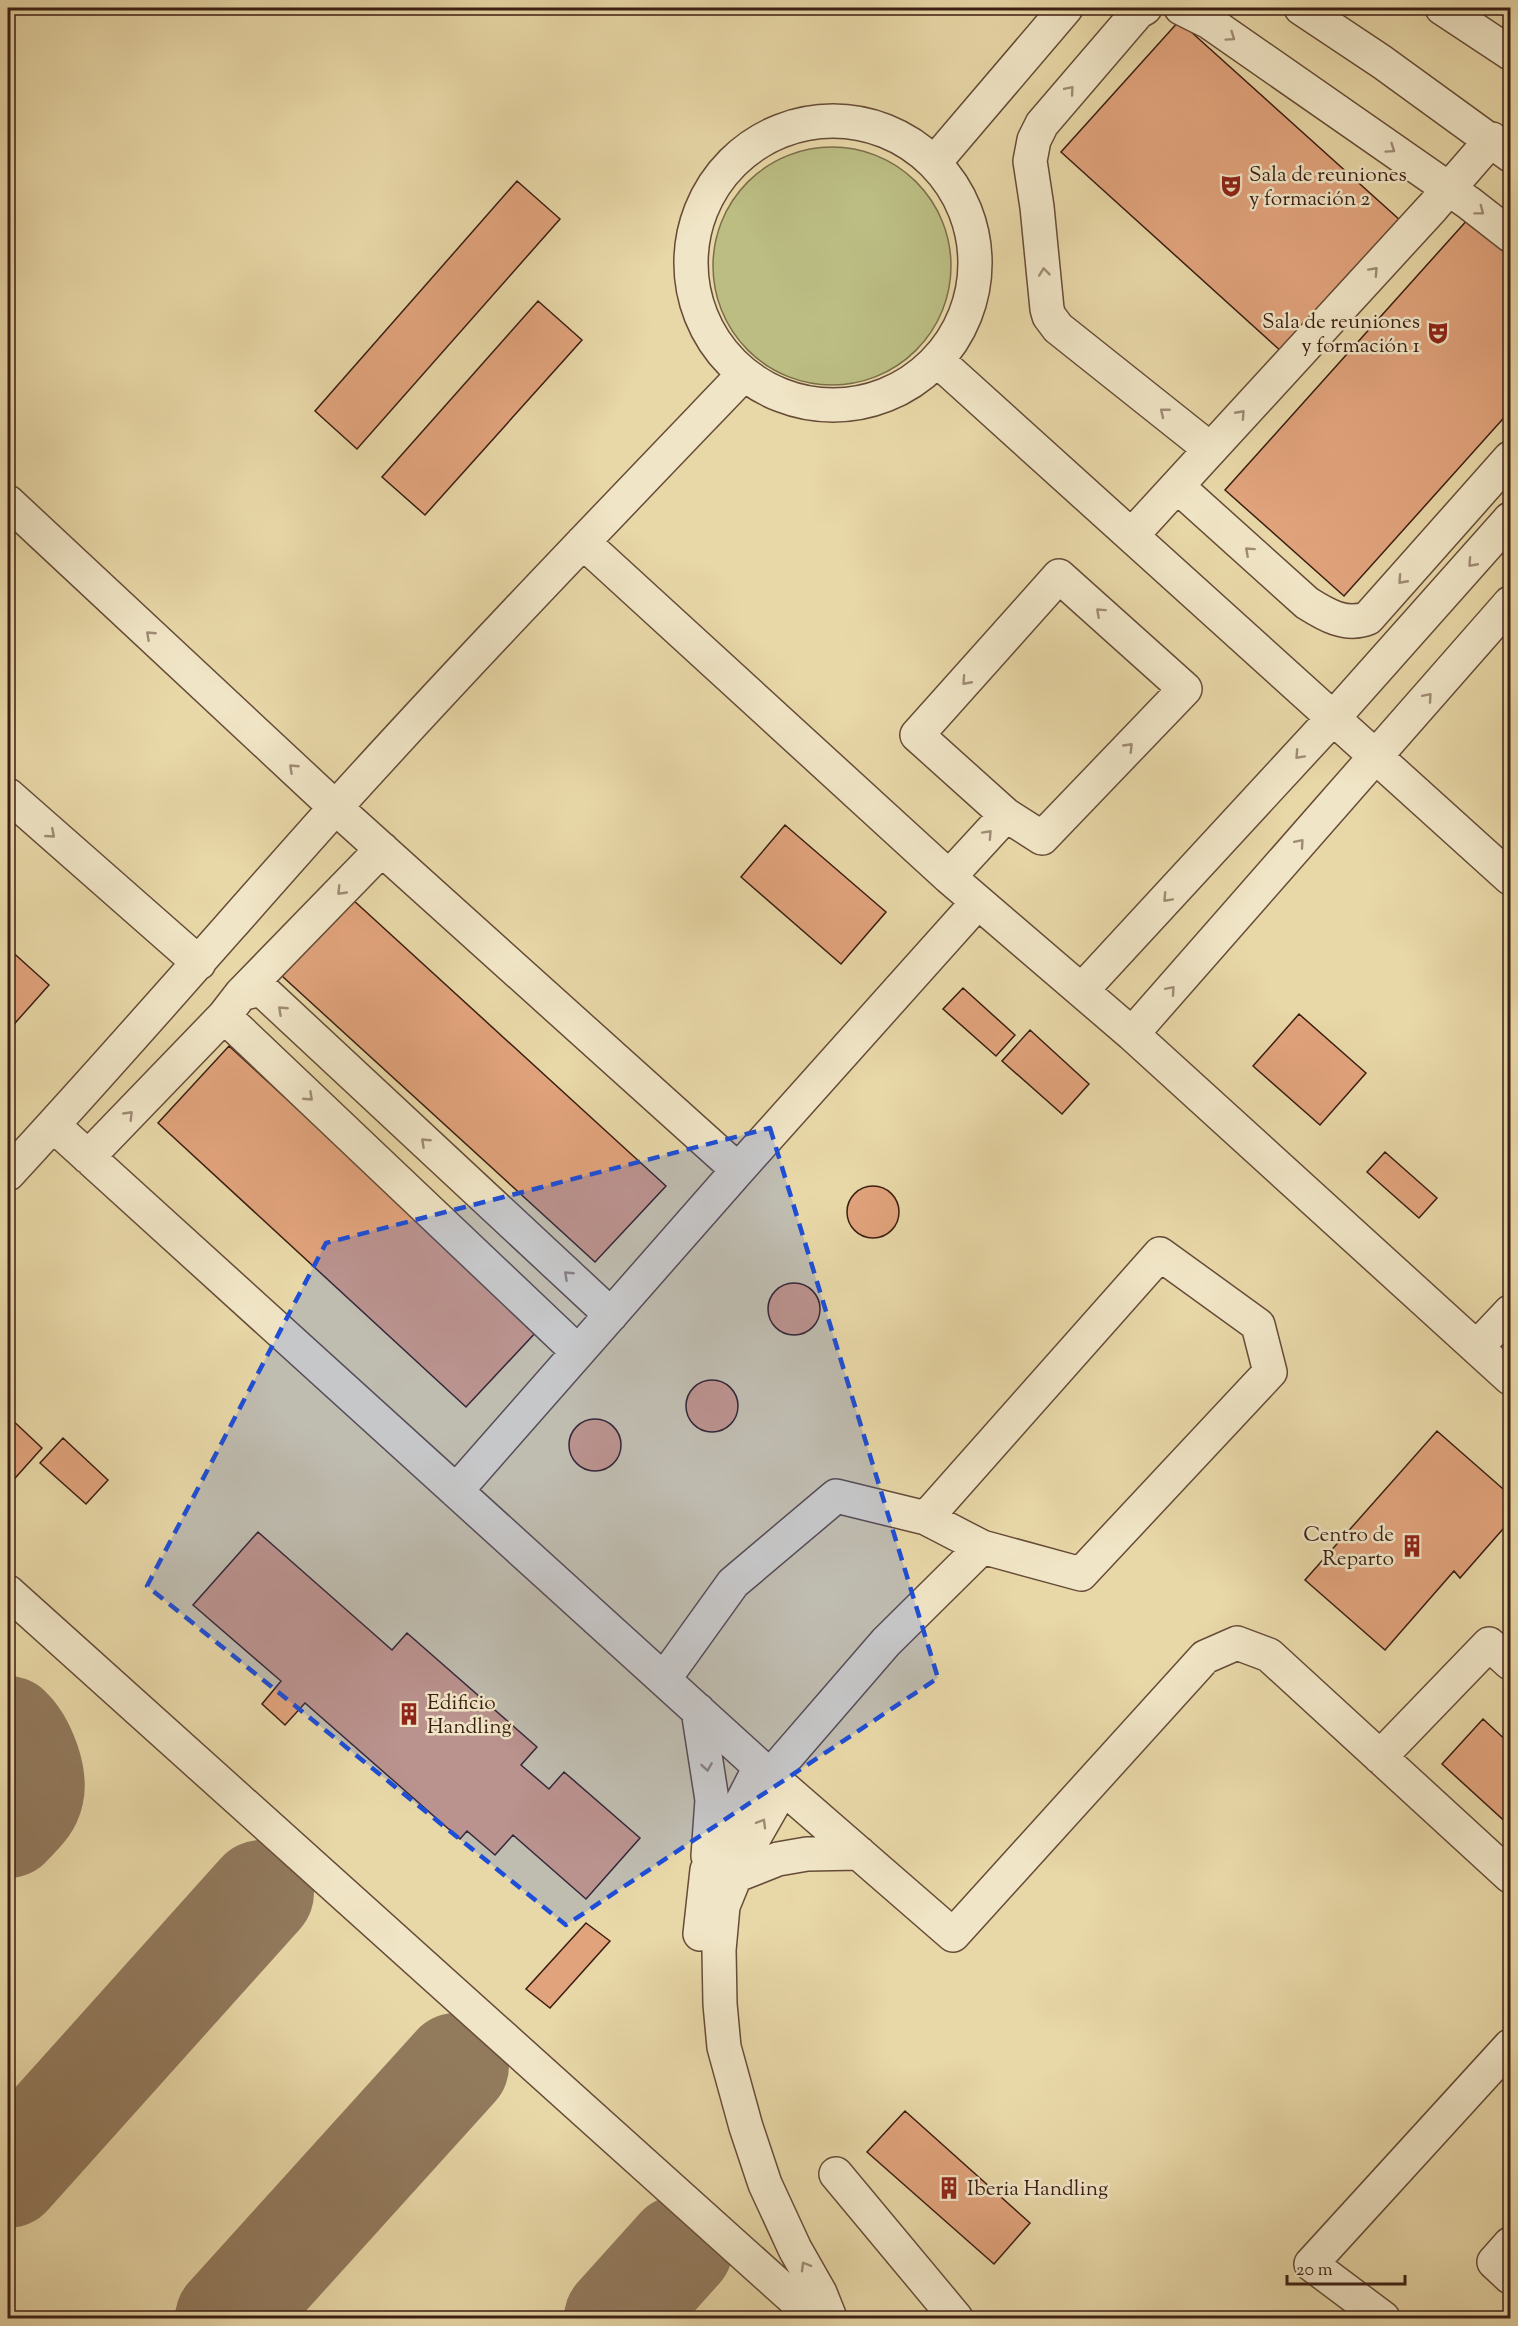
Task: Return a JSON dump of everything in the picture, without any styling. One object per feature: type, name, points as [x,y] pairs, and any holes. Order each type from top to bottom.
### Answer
[{"type":"street","points":[[934,163],[1066,8]]},
{"type":"street","points":[[1145,8],[1138,12],[1049,115],[1034,140],[1030,161],[1047,309],[1058,328],[1210,449]]},
{"type":"street","points":[[1180,8],[1209,22],[1449,189],[1510,235]]},
{"type":"street","points":[[1132,536],[1449,189],[1501,147],[1301,8]]},
{"type":"street","points":[[1442,8],[1510,53]]},
{"type":"street","points":[[853,121],[897,135],[934,163],[960,198],[974,239],[974,283],[962,325],[937,360],[904,387],[864,402],[822,405],[780,396],[743,375],[712,340],[694,297],[690,251],[701,206],[726,166],[762,138],[806,122],[853,121]]},
{"type":"street","points":[[937,360],[1510,878]]},
{"type":"street","points":[[8,1174],[336,808],[583,542],[743,375]]},
{"type":"street","points":[[1177,486],[1307,603],[1329,616],[1357,622],[1368,618],[1510,458]]},
{"type":"street","points":[[8,502],[336,808],[738,1170]]},
{"type":"street","points":[[1082,990],[1334,717],[1510,519]]},
{"type":"street","points":[[583,542],[977,903],[1132,1034],[1510,1378]]},
{"type":"street","points":[[1059,576],[1185,689],[1042,838],[1006,815],[917,735],[1059,576]]},
{"type":"street","points":[[1132,1034],[1510,603]]},
{"type":"street","points":[[8,795],[199,963]]},
{"type":"street","points":[[949,877],[1006,815]]},
{"type":"street","points":[[88,1157],[382,849]]},
{"type":"street","points":[[456,1491],[738,1170],[977,903]]},
{"type":"street","points":[[232,1005],[261,990],[611,1315]]},
{"type":"street","points":[[232,1005],[578,1352]]},
{"type":"street","points":[[53,1125],[771,1776],[953,1935],[1205,1657],[1237,1643],[1269,1655],[1510,1876]]},
{"type":"street","points":[[664,1679],[733,1583],[836,1496],[926,1518],[982,1547],[1081,1574],[1270,1372],[1257,1325],[1160,1254],[926,1518]]},
{"type":"street","points":[[1477,1347],[1510,1312]]},
{"type":"street","points":[[786,2291],[724,2131],[700,1996],[699,1929],[721,1873],[743,1857],[771,1776],[886,1642],[982,1547]]},
{"type":"street","points":[[8,1592],[815,2319]]},
{"type":"street","points":[[1380,1757],[1489,1644],[1510,1663]]},
{"type":"street","points":[[698,1710],[721,1873],[723,1906],[719,1950],[724,2047],[746,2127],[765,2184],[795,2249],[820,2293],[830,2319]]},
{"type":"street","points":[[721,1873],[797,1856],[859,1853]]},
{"type":"street","points":[[1383,2319],[1311,2264],[1510,2046]]},
{"type":"street","points":[[836,2174],[956,2319]]},
{"type":"street","points":[[1510,2244],[1494,2262],[1510,2277]]},
{"type":"highlighted area","points":[[770,1128],[938,1678],[566,1925],[147,1586],[326,1243]]},
{"type":"green space","points":[[820,147],[844,147],[867,152],[888,161],[908,174],[924,190],[937,210],[946,231],[951,266],[949,289],[942,312],[924,342],[908,358],[888,371],[867,380],[844,385],[820,385],[797,380],[776,371],[756,358],[740,342],[727,322],[718,301],[713,278],[713,254],[718,231],[727,210],[740,190],[756,174],[776,161],[797,152]]},
{"type":"building","name":"Sala de reuniones y formación 2","points":[[1179,21],[1401,221],[1282,352],[1061,152]]},
{"type":"building","points":[[517,181],[560,219],[357,449],[315,411]]},
{"type":"building","name":"Sala de reuniones y formación 1","points":[[1469,218],[1510,256],[1510,411],[1344,596],[1225,490]]},
{"type":"building","points":[[538,301],[582,340],[425,515],[382,477]]},
{"type":"building","points":[[785,825],[886,912],[841,964],[741,877]]},
{"type":"building","points":[[352,899],[666,1186],[595,1262],[282,976]]},
{"type":"building","points":[[8,948],[49,985],[8,1031]]},
{"type":"building","points":[[963,988],[1015,1035],[996,1056],[943,1009]]},
{"type":"building","points":[[1299,1014],[1366,1073],[1320,1125],[1253,1066]]},
{"type":"building","points":[[1030,1030],[1089,1084],[1062,1114],[1002,1061]]},
{"type":"building","points":[[229,1046],[538,1330],[466,1407],[158,1123]]},
{"type":"building","points":[[1385,1152],[1437,1198],[1419,1218],[1367,1172]]},
{"type":"building","points":[[873,1186],[883,1188],[891,1194],[897,1202],[899,1212],[897,1222],[891,1230],[883,1236],[873,1238],[863,1236],[855,1230],[849,1222],[847,1212],[849,1202],[855,1194],[863,1188]]},
{"type":"building","points":[[794,1283],[804,1285],[812,1291],[818,1299],[820,1309],[818,1319],[812,1327],[804,1333],[794,1335],[784,1333],[776,1327],[770,1319],[768,1309],[770,1299],[776,1291],[784,1285]]},
{"type":"building","points":[[712,1380],[722,1382],[730,1388],[736,1396],[738,1406],[736,1416],[730,1424],[722,1430],[712,1432],[702,1430],[694,1424],[688,1416],[686,1406],[688,1396],[694,1388],[702,1382]]},
{"type":"building","points":[[8,1416],[42,1448],[8,1486]]},
{"type":"building","points":[[595,1419],[605,1421],[613,1427],[619,1435],[621,1445],[619,1455],[613,1463],[605,1469],[595,1471],[585,1469],[577,1463],[571,1455],[569,1445],[571,1435],[577,1427],[585,1421]]},
{"type":"building","name":"Centro de Reparto","points":[[1437,1431],[1510,1495],[1510,1521],[1460,1578],[1454,1571],[1385,1650],[1305,1580]]},
{"type":"building","points":[[63,1438],[108,1480],[86,1504],[40,1463]]},
{"type":"building","name":"Edificio Handling","points":[[258,1532],[392,1650],[407,1633],[537,1747],[521,1765],[549,1789],[564,1772],[640,1838],[586,1899],[513,1835],[495,1855],[467,1831],[460,1839],[305,1703],[285,1725],[262,1704],[281,1681],[193,1605]]},
{"type":"building","points":[[1483,1719],[1510,1744],[1510,1826],[1442,1764]]},
{"type":"building","points":[[586,1923],[610,1941],[550,2008],[526,1989]]},
{"type":"building","name":"Iberia Handling","points":[[905,2111],[1030,2223],[994,2264],[867,2152]]},
{"type":"taxiway","points":[[8,1729],[23,1752],[31,1782],[27,1802],[8,1825]]},
{"type":"taxiway","points":[[8,2175],[261,1893]]},
{"type":"taxiway","points":[[228,2318],[456,2066]]},
{"type":"taxiway","points":[[617,2318],[680,2248]]},
{"type":"place","name":"Sala de reuniones y formación 2","points":[[1231,186]]},
{"type":"place","name":"Sala de reuniones y formación 1","points":[[1438,333]]},
{"type":"place","name":"Centro de Reparto","points":[[1412,1546]]},
{"type":"place","name":"Edificio Handling","points":[[409,1714]]},
{"type":"place","name":"Iberia Handling","points":[[949,2188]]}]
